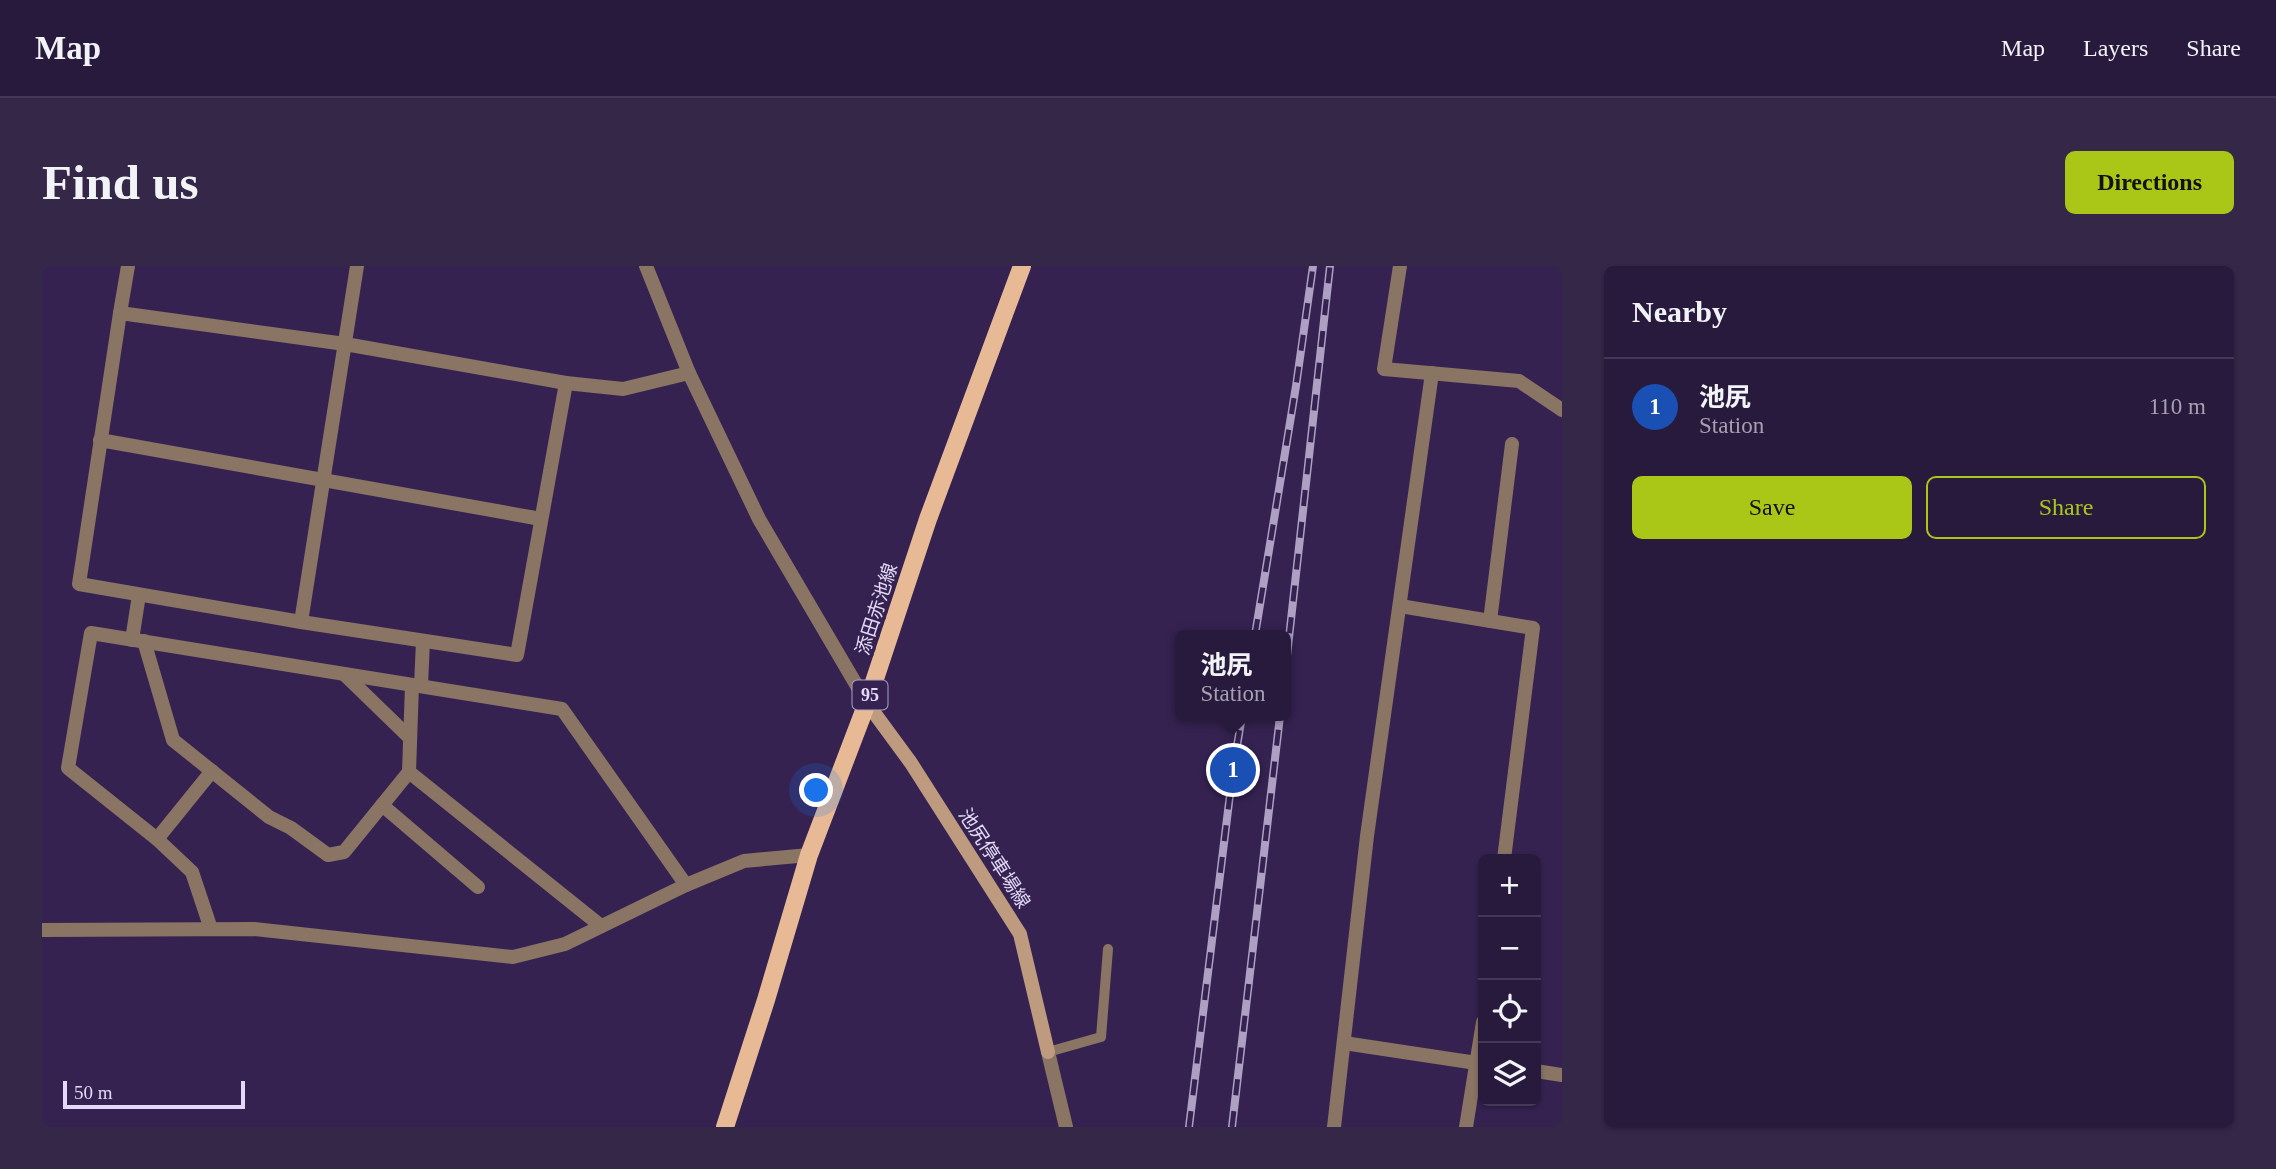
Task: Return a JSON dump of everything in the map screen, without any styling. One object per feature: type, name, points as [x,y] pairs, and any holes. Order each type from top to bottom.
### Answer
[{"type":"main road","name":"添田赤池線","points":[[725,1127],[809,855],[867,703],[928,519],[1022,266]]},
{"type":"main road","name":"池尻停車場線","points":[[867,703],[911,763],[1020,934],[1048,1052]]},
{"type":"street","points":[[128,266],[79,584],[517,655],[566,383]]},
{"type":"street","points":[[301,622],[357,266]]},
{"type":"street","points":[[646,266],[689,373],[759,519],[867,703]]},
{"type":"street","points":[[1399,266],[1384,369],[1519,381],[1562,410]]},
{"type":"street","points":[[120,313],[345,344],[566,383],[623,389],[689,373]]},
{"type":"street","points":[[1334,1127],[1367,836],[1432,373]]},
{"type":"street","points":[[100,440],[541,519]]},
{"type":"street","points":[[1490,621],[1512,444]]},
{"type":"street","points":[[139,595],[138,641],[173,740],[269,817],[291,828],[328,855],[344,852],[409,772],[410,738],[423,641]]},
{"type":"street","points":[[1400,606],[1534,628],[1505,854]]},
{"type":"street","points":[[211,929],[192,872],[157,839],[68,768],[91,633],[562,709],[686,885]]},
{"type":"street","points":[[344,674],[410,738]]},
{"type":"street","points":[[157,839],[212,771]]},
{"type":"street","points":[[409,772],[601,926]]},
{"type":"street","points":[[382,805],[478,887]]},
{"type":"street","points":[[42,930],[254,929],[513,957],[565,944],[686,885],[744,861],[809,855]]},
{"type":"street","points":[[1344,1043],[1478,1064]]},
{"type":"street","points":[[1048,1052],[1066,1127]]},
{"type":"street","points":[[1541,1072],[1562,1075]]},
{"type":"street","points":[[1466,1127],[1478,1077]]},
{"type":"lane","points":[[1048,1052],[1101,1037],[1108,949]]},
{"type":"railway","points":[[1256,630],[1313,266]]},
{"type":"railway","points":[[1290,630],[1330,266]]},
{"type":"railway","points":[[1189,1127],[1241,721]]},
{"type":"railway","points":[[1232,1127],[1279,721]]},
{"type":"place","name":"池尻","points":[[1233,770]]}]
